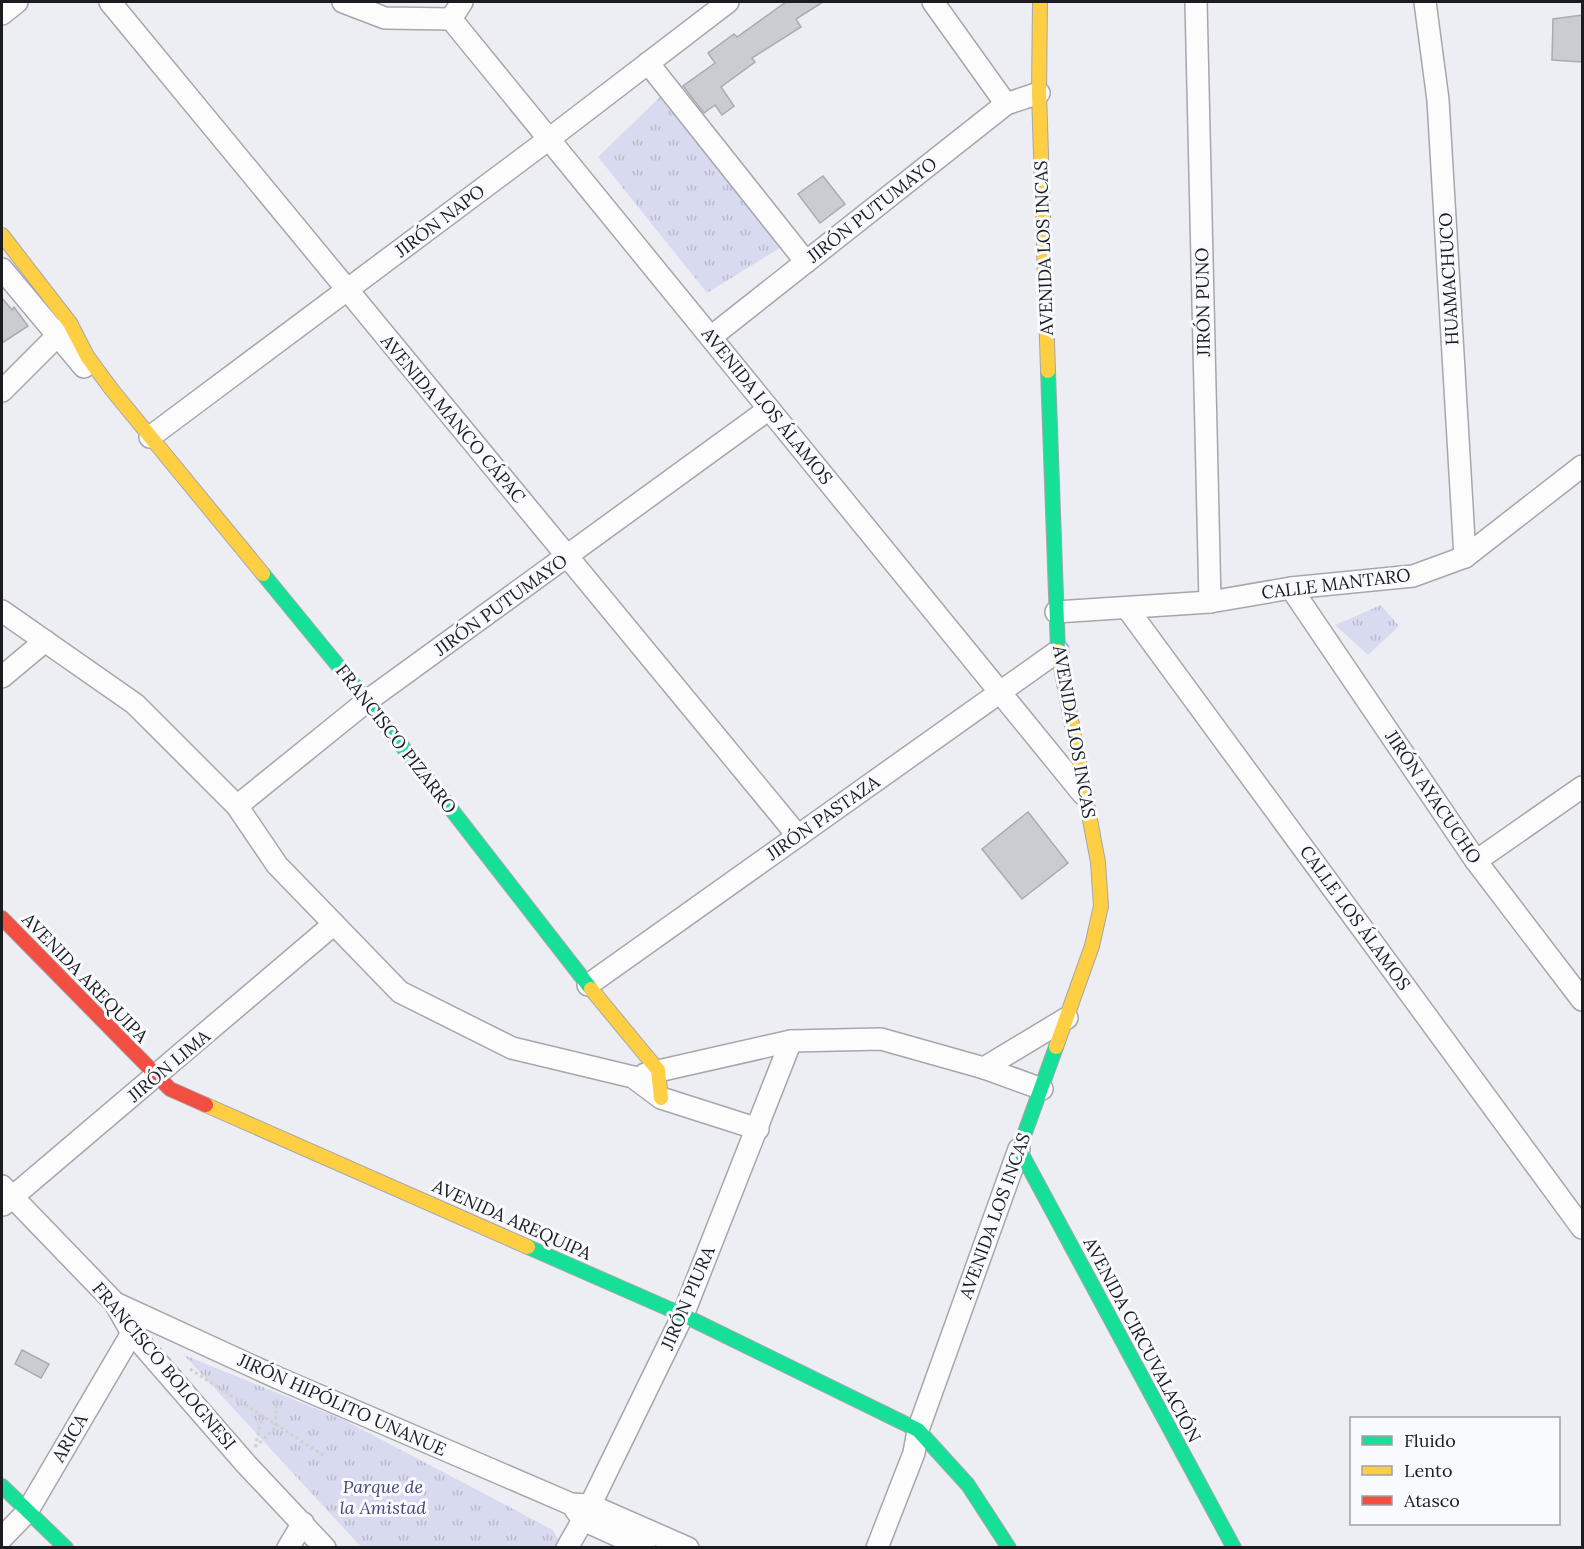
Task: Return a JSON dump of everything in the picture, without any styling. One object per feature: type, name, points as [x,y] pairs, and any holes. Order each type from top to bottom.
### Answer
[{"type":"street","points":[[2,14],[17,2]]},
{"type":"street","name":"AVENIDA MANCO CÁPAC","points":[[110,2],[346,291],[798,836]]},
{"type":"street","points":[[343,2],[385,18],[456,10]]},
{"type":"street","name":"JIRÓN NAPO","points":[[150,437],[549,139],[728,2]]},
{"type":"street","points":[[933,2],[1006,105]]},
{"type":"street","name":"AVENIDA LOS INCAS","points":[[877,1548],[914,1453],[918,1431],[1067,1018],[1092,946],[1101,906],[1098,862],[1083,794],[1058,651],[1040,93],[1040,2]]},
{"type":"street","name":"JIRÓN PUNO","points":[[1196,2],[1210,602]]},
{"type":"street","name":"HUAMACHUCO","points":[[1425,2],[1438,100],[1465,557]]},
{"type":"street","name":"AVENIDA LOS ÁLAMOS","points":[[456,10],[549,139],[1083,794]]},
{"type":"street","points":[[648,63],[806,262]]},
{"type":"street","name":"JIRÓN PUTUMAYO","points":[[711,337],[1006,105],[1040,93]]},
{"type":"street","name":"FRANCISCO PIZARRO","points":[[2,235],[64,330],[79,363],[112,390],[367,701],[588,985],[658,1070]]},
{"type":"street","name":"FRANCISCO PIZARRO","points":[[2,269],[64,330]]},
{"type":"street","points":[[2,391],[64,330]]},
{"type":"street","name":"JIRÓN PUTUMAYO","points":[[237,806],[367,701],[769,409]]},
{"type":"street","name":"CALLE MANTARO","points":[[1056,612],[1210,602],[1291,588],[1413,576],[1465,557],[1582,466]]},
{"type":"street","name":"JIRÓN AYACUCHO","points":[[1291,588],[1476,861],[1582,1000]]},
{"type":"street","name":"CALLE LOS ÁLAMOS","points":[[1127,608],[1582,1228]]},
{"type":"street","points":[[2,611],[135,704],[237,806],[277,865],[400,992],[512,1048],[633,1077],[662,1098],[758,1130]]},
{"type":"street","points":[[2,678],[45,641]]},
{"type":"street","name":"JIRÓN PASTAZA","points":[[588,985],[1058,651]]},
{"type":"street","points":[[1476,861],[1582,787]]},
{"type":"street","name":"AVENIDA AREQUIPA","points":[[2,918],[170,1089],[682,1315],[918,1431],[951,1462],[984,1507],[1009,1548]]},
{"type":"street","name":"JIRÓN LIMA","points":[[5,1196],[156,1077],[334,924]]},
{"type":"street","points":[[984,1068],[1067,1018]]},
{"type":"street","points":[[633,1077],[791,1041],[881,1039],[984,1068],[1042,1089]]},
{"type":"street","name":"JIRÓN PIURA","points":[[567,1548],[581,1510],[682,1315],[758,1130],[791,1041]]},
{"type":"street","points":[[658,1070],[662,1098]]},
{"type":"street","name":"AVENIDA CIRCUVALACIÓN","points":[[1019,1149],[1234,1548]]},
{"type":"street","name":"FRANCISCO BOLOGNESI","points":[[5,1196],[138,1324],[325,1548]]},
{"type":"street","name":"JIRÓN HIPÓLITO UNANUE","points":[[138,1324],[278,1378],[581,1510],[688,1548]]},
{"type":"street","name":"ARICA","points":[[2,1538],[27,1512],[138,1324]]},
{"type":"street","points":[[2,1486],[66,1548]]},
{"type":"street","name":"JIRÓN HIPÓLITO UNANUE","points":[[581,1510],[645,1548]]},
{"type":"street","points":[[288,1548],[303,1523]]},
{"type":"path","points":[[182,1364],[263,1414],[326,1457]]},
{"type":"path","points":[[250,1456],[275,1428],[278,1378]]},
{"type":"path","points":[[250,1456],[263,1414]]},
{"type":"green space","points":[[660,97],[780,248],[707,293],[598,157]]},
{"type":"green space","points":[[1381,605],[1399,626],[1368,655],[1335,625]]},
{"type":"green space","name":"Parque de la Amistad","points":[[184,1355],[344,1420],[553,1530],[558,1540],[556,1547],[361,1547]]},
{"type":"building","points":[[786,2],[823,2],[796,19],[801,27],[752,58],[755,62],[721,87],[734,106],[722,115],[715,105],[704,113],[683,86],[715,63],[708,53],[734,34],[737,37]]},
{"type":"building","points":[[1582,15],[1582,62],[1552,60],[1553,19]]},
{"type":"building","points":[[823,176],[845,204],[820,223],[798,194]]},
{"type":"building","points":[[2,298],[12,310],[14,307],[28,326],[2,343]]},
{"type":"building","points":[[1028,812],[1068,863],[1022,899],[982,849]]},
{"type":"building","points":[[22,1350],[49,1364],[41,1378],[15,1364]]},
{"type":"traffic: fast","points":[[1048,371],[1058,651]]},
{"type":"traffic: fast","points":[[263,574],[367,701],[591,989]]},
{"type":"traffic: fast","points":[[1056,1047],[1019,1149],[1234,1548]]},
{"type":"traffic: fast","points":[[528,1247],[683,1315],[918,1430],[968,1485],[1009,1548]]},
{"type":"traffic: fast","points":[[2,1486],[66,1548]]},
{"type":"traffic: slow","points":[[1040,2],[1039,93],[1048,371]]},
{"type":"traffic: slow","points":[[2,235],[70,323],[87,356],[112,390],[263,574]]},
{"type":"traffic: slow","points":[[1056,1047],[1092,946],[1101,906],[1098,862],[1058,651]]},
{"type":"traffic: slow","points":[[591,989],[658,1070],[661,1098]]},
{"type":"traffic: slow","points":[[206,1105],[528,1247]]},
{"type":"traffic: jam","points":[[2,918],[170,1089],[206,1105]]}]
